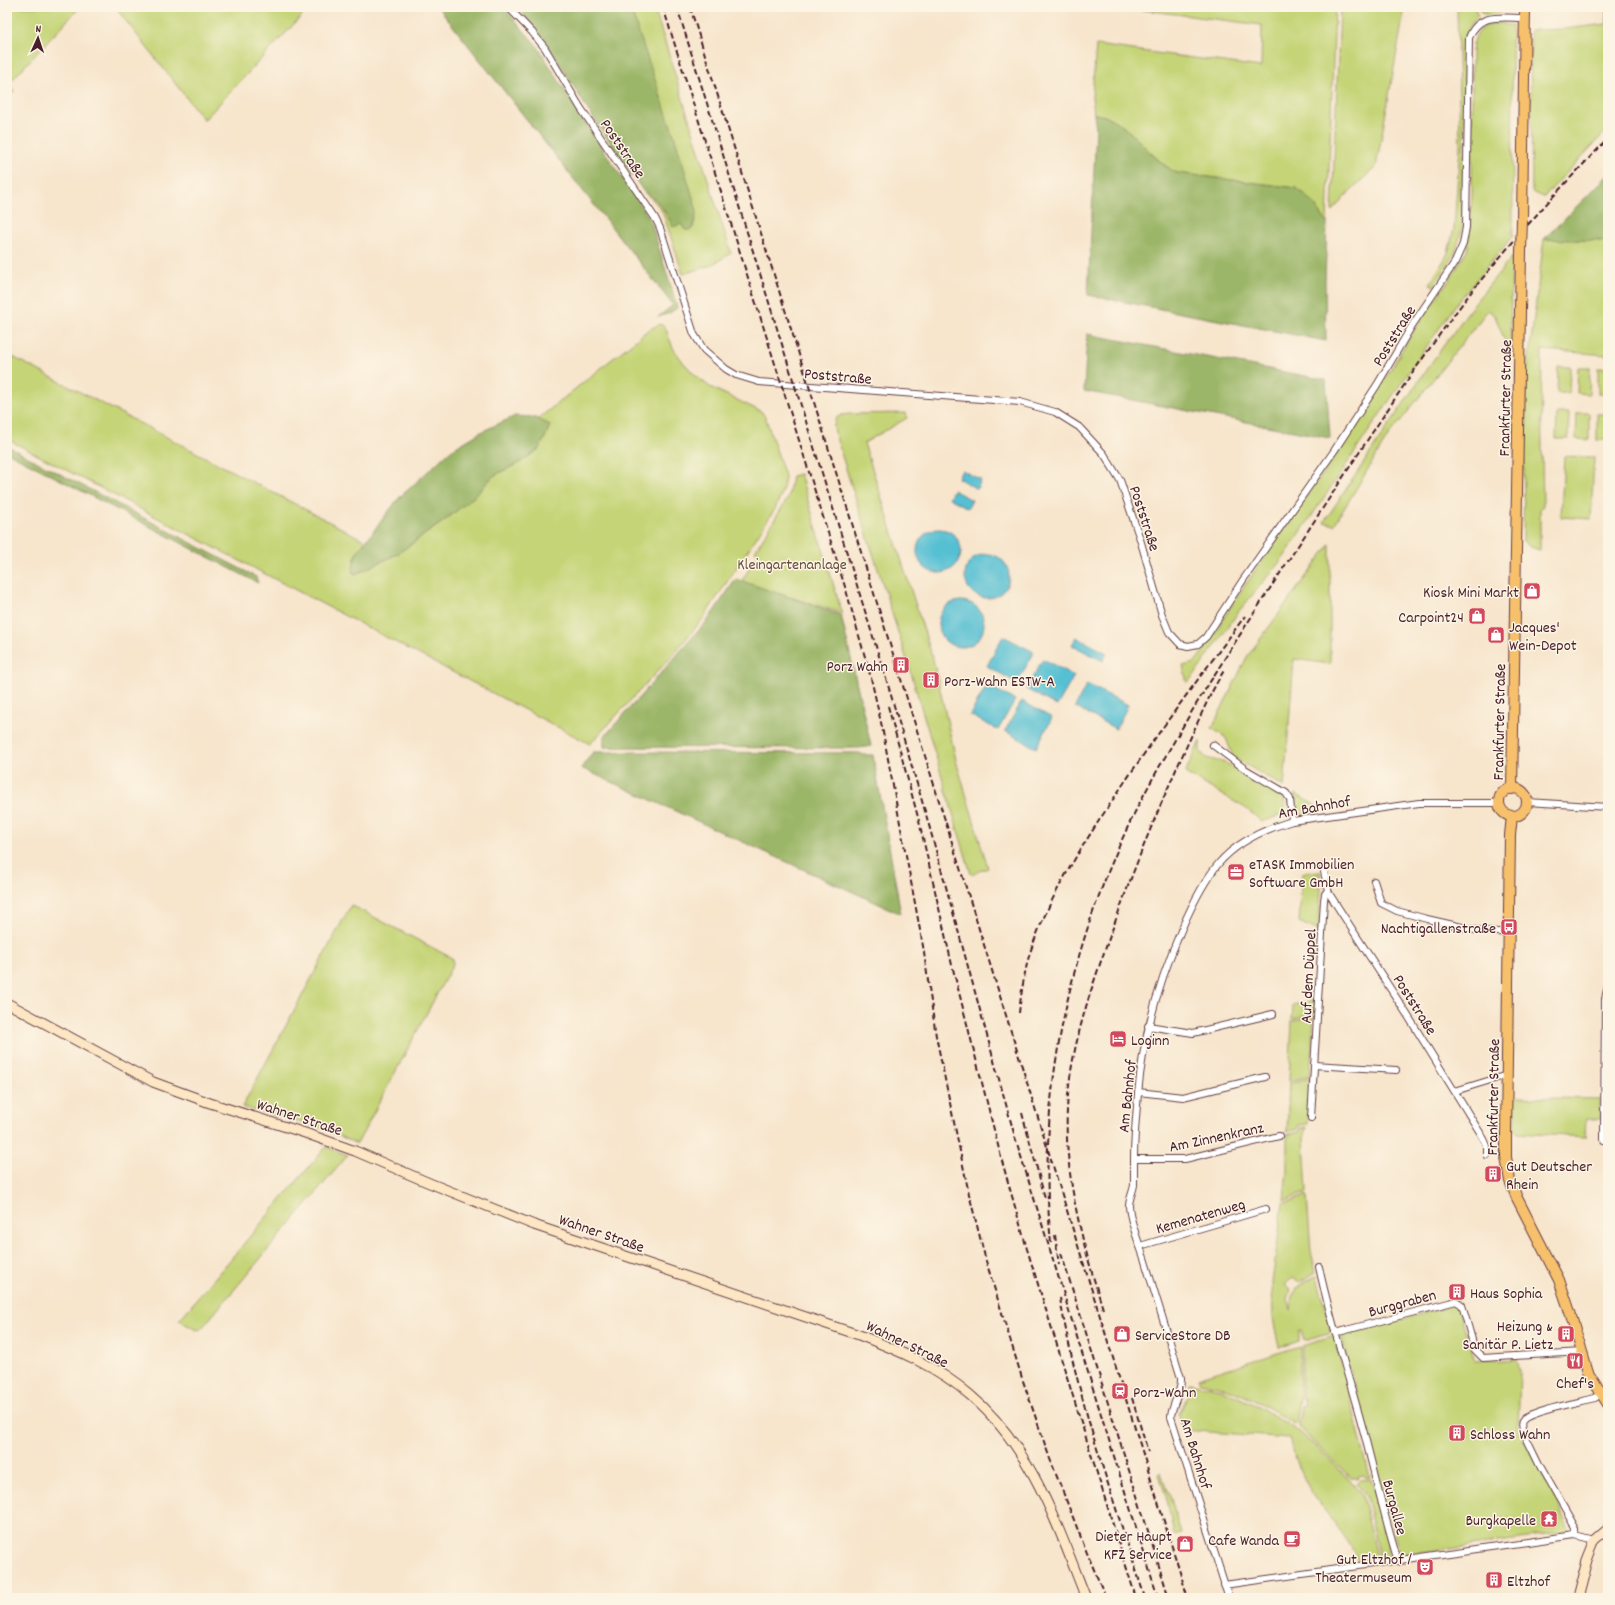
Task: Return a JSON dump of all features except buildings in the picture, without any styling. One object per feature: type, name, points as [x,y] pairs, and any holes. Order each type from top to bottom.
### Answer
[{"type":"main road","name":"Frankfurter Straße","points":[[1512,789],[1525,7]]},
{"type":"main road","points":[[1512,789],[1522,792],[1527,802],[1524,811],[1517,816],[1504,813],[1499,803],[1502,795],[1508,790],[1512,789]]},
{"type":"main road","name":"Frankfurter Straße","points":[[1512,816],[1510,835],[1506,1158],[1510,1181],[1517,1198],[1559,1280],[1588,1372],[1608,1404]]},
{"type":"street","name":"Poststraße","points":[[508,7],[545,48],[580,107],[655,218],[660,228],[694,334],[704,350],[715,361],[736,375],[759,382],[1020,402],[1055,412],[1067,419],[1079,427],[1094,442],[1114,469],[1120,480],[1169,632],[1180,644],[1188,646],[1198,644],[1206,637],[1243,580],[1356,418],[1414,324],[1455,262],[1463,244],[1466,228],[1469,38],[1475,27],[1484,20],[1492,18],[1525,18]]},
{"type":"street","points":[[1213,745],[1245,770],[1286,793],[1290,800],[1292,821]]},
{"type":"street","points":[[1527,802],[1608,807]]},
{"type":"street","name":"Am Bahnhof","points":[[1229,1598],[1171,1418],[1172,1410],[1180,1390],[1181,1378],[1129,1206],[1134,1185],[1138,1092],[1148,1026],[1171,954],[1199,892],[1208,876],[1220,862],[1246,840],[1272,827],[1292,821],[1420,803],[1499,803]]},
{"type":"street","name":"Poststraße","points":[[1323,867],[1328,890],[1484,1139],[1487,1146],[1487,1155]]},
{"type":"street","points":[[1374,881],[1381,903],[1397,911],[1475,930],[1509,933]]},
{"type":"street","name":"Auf dem Düppel","points":[[1311,1118],[1324,900],[1325,894],[1328,890]]},
{"type":"street","points":[[1606,1140],[1606,992],[1608,985]]},
{"type":"street","name":"Wahner Straße","points":[[7,1004],[152,1082],[210,1103],[305,1133],[355,1151],[434,1185],[534,1225],[859,1335],[894,1349],[927,1366],[970,1394],[996,1421],[1017,1448],[1030,1469],[1051,1510],[1086,1598]]},
{"type":"street","points":[[1148,1026],[1193,1033],[1273,1014]]},
{"type":"street","points":[[1314,1065],[1396,1070]]},
{"type":"street","points":[[1455,1091],[1507,1075]]},
{"type":"street","points":[[1138,1092],[1183,1097],[1265,1077]]},
{"type":"street","name":"Am Zinnenkranz","points":[[1134,1160],[1185,1159],[1279,1136]]},
{"type":"street","name":"Kemenatenweg","points":[[1140,1246],[1266,1209]]},
{"type":"street","name":"Burgallee","points":[[1319,1267],[1335,1333],[1398,1561]]},
{"type":"street","name":"Burggraben","points":[[1335,1333],[1456,1301],[1462,1305],[1475,1350],[1483,1358],[1582,1352]]},
{"type":"street","points":[[1576,1535],[1576,1529],[1540,1466],[1522,1429],[1521,1423],[1524,1419],[1536,1413],[1595,1398],[1602,1394]]},
{"type":"street","points":[[1577,1598],[1587,1560],[1595,1540],[1608,1529]]},
{"type":"street","points":[[1224,1585],[1576,1535],[1595,1540]]},
{"type":"green space","points":[[7,7],[80,7],[8,84],[14,91],[7,99]]},
{"type":"green space","points":[[115,7],[310,7],[204,120]]},
{"type":"green space","points":[[438,7],[503,7],[538,47],[580,115],[650,219],[677,308],[670,313],[658,317],[673,305]]},
{"type":"green space","points":[[517,7],[630,7],[675,138],[697,211],[693,228],[690,230],[685,230],[681,224],[673,227],[662,207],[644,192],[588,110],[553,53]]},
{"type":"green space","points":[[630,7],[654,7],[731,253],[712,265],[683,274],[663,213],[656,203],[644,192],[658,201],[674,226]]},
{"type":"green space","points":[[1119,7],[1335,7],[1327,223],[1313,204],[1296,188],[1177,173],[1157,159],[1117,122],[1094,114],[1092,97],[1096,45],[1261,67],[1262,25]]},
{"type":"green space","points":[[1340,7],[1405,7],[1376,167],[1353,188],[1332,211]]},
{"type":"green space","points":[[1457,7],[1474,7],[1478,16],[1470,26],[1464,39],[1462,229],[1455,254],[1434,286],[1430,284],[1448,253],[1454,229],[1460,146]]},
{"type":"green space","points":[[1478,7],[1514,7],[1503,12],[1485,14],[1480,11]]},
{"type":"green space","points":[[1605,7],[1608,7],[1608,129],[1544,197],[1532,192],[1530,30],[1564,29],[1607,24]]},
{"type":"green space","points":[[1501,23],[1512,26],[1513,236],[1457,303],[1284,557],[1239,611],[1196,673],[1187,683],[1183,666],[1194,663],[1203,652],[1236,598],[1365,413],[1408,340],[1452,276],[1468,248],[1472,194],[1472,50],[1475,38],[1480,30],[1489,25]]},
{"type":"green space","points":[[1094,114],[1117,122],[1157,159],[1177,173],[1296,188],[1306,195],[1327,223],[1325,280],[1326,341],[1088,295],[1096,129]]},
{"type":"green space","points":[[1608,175],[1608,241],[1544,239]]},
{"type":"green space","points":[[1544,239],[1608,241],[1608,355],[1542,350],[1543,507],[1540,508],[1540,550],[1530,547],[1523,541],[1525,388]]},
{"type":"green space","points":[[1512,257],[1510,341],[1507,346],[1495,316],[1488,310],[1387,438],[1334,525],[1324,522],[1426,370],[1476,301]]},
{"type":"green space","points":[[660,324],[665,327],[673,348],[695,375],[710,387],[762,412],[766,419],[785,476],[782,493],[775,509],[702,620],[670,658],[590,744],[7,439],[7,354],[366,541],[356,554],[356,574],[397,554],[444,521],[476,495],[493,476],[538,450],[550,425],[538,419],[648,330]]},
{"type":"green space","points":[[1087,334],[1326,380],[1330,438],[1084,391]]},
{"type":"green space","points":[[1558,367],[1570,367],[1569,393],[1557,393]]},
{"type":"green space","points":[[1578,367],[1590,367],[1589,394],[1577,393]]},
{"type":"green space","points":[[1598,368],[1608,368],[1608,394],[1598,394]]},
{"type":"green space","points":[[906,413],[907,418],[864,443],[933,659],[957,764],[988,868],[971,874],[911,673],[835,434],[834,425],[836,418],[842,415]]},
{"type":"green space","points":[[1557,413],[1569,413],[1568,439],[1556,439]]},
{"type":"green space","points":[[1577,413],[1589,413],[1589,440],[1576,439]]},
{"type":"green space","points":[[1597,414],[1608,414],[1608,440],[1597,440]]},
{"type":"green space","points":[[515,416],[533,417],[550,425],[538,450],[521,462],[493,476],[476,495],[444,521],[397,554],[356,574],[352,572],[356,554],[398,499],[451,450],[481,432]]},
{"type":"green space","points":[[7,446],[256,577],[258,583],[7,452]]},
{"type":"green space","points":[[1564,456],[1594,457],[1591,519],[1561,517]]},
{"type":"green space","name":"Kleingartenanlage","points":[[800,474],[842,613],[741,582],[759,553],[755,551],[788,498],[792,476]]},
{"type":"green space","points":[[1330,544],[1330,664],[1294,659],[1284,787],[1236,759],[1232,754],[1226,738],[1212,728],[1247,657]]},
{"type":"green space","points":[[736,579],[841,615],[871,746],[859,748],[604,747],[604,737],[708,620]]},
{"type":"green space","points":[[1200,741],[1200,751],[1206,758],[1226,763],[1281,794],[1284,800],[1287,817],[1281,815],[1262,822],[1247,809],[1185,773]]},
{"type":"green space","points":[[593,752],[859,753],[864,755],[873,755],[901,914],[581,768]]},
{"type":"green space","points":[[1295,794],[1320,808],[1318,811],[1296,815],[1294,807]]},
{"type":"green space","points":[[1320,871],[1321,889],[1319,931],[1299,922],[1302,873]]},
{"type":"green space","points":[[351,905],[452,958],[453,964],[357,1144],[317,1126],[242,1107]]},
{"type":"green space","points":[[1315,1000],[1314,1014],[1292,1019],[1293,1005]]},
{"type":"green space","points":[[1314,1016],[1310,1076],[1289,1081],[1292,1021]]},
{"type":"green space","points":[[1310,1078],[1308,1124],[1299,1125],[1297,1129],[1287,1132],[1289,1083]]},
{"type":"green space","points":[[1515,1097],[1600,1098],[1600,1119],[1586,1119],[1585,1137],[1518,1133],[1514,1128]]},
{"type":"green space","points":[[1307,1127],[1304,1138],[1307,1193],[1284,1200],[1287,1170],[1287,1135],[1299,1132],[1301,1128]]},
{"type":"green space","points":[[326,1147],[348,1155],[201,1329],[196,1330],[179,1320]]},
{"type":"green space","points":[[1307,1196],[1311,1252],[1316,1272],[1298,1283],[1292,1278],[1285,1285],[1291,1290],[1288,1299],[1291,1310],[1293,1297],[1297,1288],[1305,1281],[1317,1276],[1331,1332],[1304,1340],[1301,1330],[1299,1330],[1299,1341],[1279,1348],[1273,1318],[1272,1283],[1283,1203]]},
{"type":"green space","points":[[1454,1305],[1458,1307],[1475,1361],[1517,1358],[1520,1371],[1518,1430],[1560,1508],[1570,1532],[1400,1556],[1341,1336]]},
{"type":"green space","points":[[1332,1336],[1336,1342],[1370,1477],[1365,1477],[1364,1475],[1358,1476],[1358,1478],[1351,1478],[1301,1430],[1299,1426],[1302,1405],[1304,1405],[1304,1398],[1302,1398],[1302,1345]]},
{"type":"green space","points":[[1300,1346],[1300,1399],[1296,1425],[1252,1399],[1227,1389],[1200,1382],[1198,1378]]},
{"type":"green space","points":[[1190,1383],[1220,1389],[1260,1407],[1295,1429],[1315,1446],[1347,1477],[1362,1495],[1378,1560],[1359,1562],[1349,1543],[1318,1502],[1308,1486],[1289,1438],[1182,1430],[1179,1414],[1188,1395]]},
{"type":"green space","points":[[1161,1472],[1167,1491],[1170,1495],[1181,1534],[1174,1536],[1167,1500],[1159,1474]]},
{"type":"green space","points":[[1371,1479],[1388,1542],[1389,1559],[1381,1562],[1366,1496],[1356,1483],[1359,1480]]},
{"type":"water","points":[[962,470],[981,480],[977,489],[958,478]]},
{"type":"water","points":[[953,490],[972,500],[968,508],[949,498]]},
{"type":"water","points":[[935,529],[943,529],[955,535],[961,547],[961,555],[955,567],[943,573],[935,573],[923,567],[917,555],[917,547],[923,535]]},
{"type":"water","points":[[983,554],[991,554],[1003,560],[1009,572],[1009,580],[1003,592],[991,598],[983,598],[971,592],[965,580],[965,572],[971,560]]},
{"type":"water","points":[[966,601],[978,607],[983,615],[983,633],[978,641],[970,646],[956,647],[944,641],[939,633],[938,619],[944,607],[952,602]]},
{"type":"water","points":[[1003,636],[1034,652],[1017,683],[987,666]]},
{"type":"water","points":[[1076,637],[1107,653],[1103,661],[1072,645]]},
{"type":"water","points":[[1043,659],[1074,676],[1057,706],[1026,689]]},
{"type":"water","points":[[1087,684],[1128,705],[1116,729],[1075,707]]},
{"type":"water","points":[[987,685],[1015,700],[998,730],[970,715]]},
{"type":"water","points":[[1022,701],[1052,718],[1036,748],[1005,731]]},
{"type":"railway","points":[[663,7],[846,590],[871,678],[882,727],[923,946],[936,1036],[969,1194],[986,1261],[1022,1378],[1050,1459],[1106,1598]]},
{"type":"railway","points":[[677,7],[888,685],[927,818],[1015,1137],[1158,1598]]},
{"type":"railway","points":[[690,7],[1188,1598]]},
{"type":"railway","points":[[1051,1243],[1048,1187],[1049,1131],[1054,1076],[1063,1020],[1076,966],[1093,913],[1113,861],[1136,810],[1189,716],[1235,643],[1371,434],[1430,347],[1472,291],[1538,213],[1608,139]]},
{"type":"railway","points":[[1019,1013],[1029,956],[1037,933],[1058,889],[1082,847],[1137,764],[1245,616]]},
{"type":"railway","points":[[1103,1309],[1082,1236],[1072,1186],[1067,1135],[1067,1110],[1073,1059],[1093,984],[1135,867],[1180,760],[1206,703],[1225,669]]},
{"type":"railway","points":[[888,706],[919,821],[952,965],[1002,1161],[1027,1249],[1136,1598]]},
{"type":"railway","points":[[1022,1113],[1045,1198]]},
{"type":"railway","points":[[1055,1235],[1059,1265]]},
{"type":"railway","points":[[1061,1253],[1169,1598]]},
{"type":"railway","points":[[1060,1298],[1067,1336],[1086,1412],[1145,1598]]},
{"type":"railway","points":[[1132,1398],[1148,1452]]},
{"type":"place","name":"Kiosk Mini Markt","points":[[1532,591]]},
{"type":"place","name":"Carpoint24","points":[[1477,616]]},
{"type":"place","name":"Jacques' Wein-Depot","points":[[1496,635]]},
{"type":"place","name":"Porz Wahn","points":[[901,665]]},
{"type":"place","name":"Porz-Wahn ESTW-A","points":[[931,680]]},
{"type":"place","name":"eTASK Immobilien Software GmbH","points":[[1236,872]]},
{"type":"place","name":"Nachtigallenstraße","points":[[1509,927]]},
{"type":"place","name":"Loginn","points":[[1118,1039]]},
{"type":"place","name":"Gut Deutscher Rhein","points":[[1493,1174]]},
{"type":"place","name":"Haus Sophia","points":[[1457,1292]]},
{"type":"place","name":"ServiceStore DB","points":[[1122,1334]]},
{"type":"place","name":"Heizung & Sanitär P. Lietz","points":[[1566,1334]]},
{"type":"place","name":"Chef's","points":[[1575,1361]]},
{"type":"place","name":"Porz-Wahn","points":[[1120,1391]]},
{"type":"place","name":"Schloss Wahn","points":[[1457,1433]]},
{"type":"place","name":"Burgkapelle","points":[[1549,1519]]},
{"type":"place","name":"Cafe Wanda","points":[[1292,1539]]},
{"type":"place","name":"Dieter Haupt KFZ Service","points":[[1185,1544]]},
{"type":"place","name":"Gut Eltzhof / Theatermuseum","points":[[1425,1567]]},
{"type":"place","name":"Eltzhof","points":[[1494,1580]]}]
